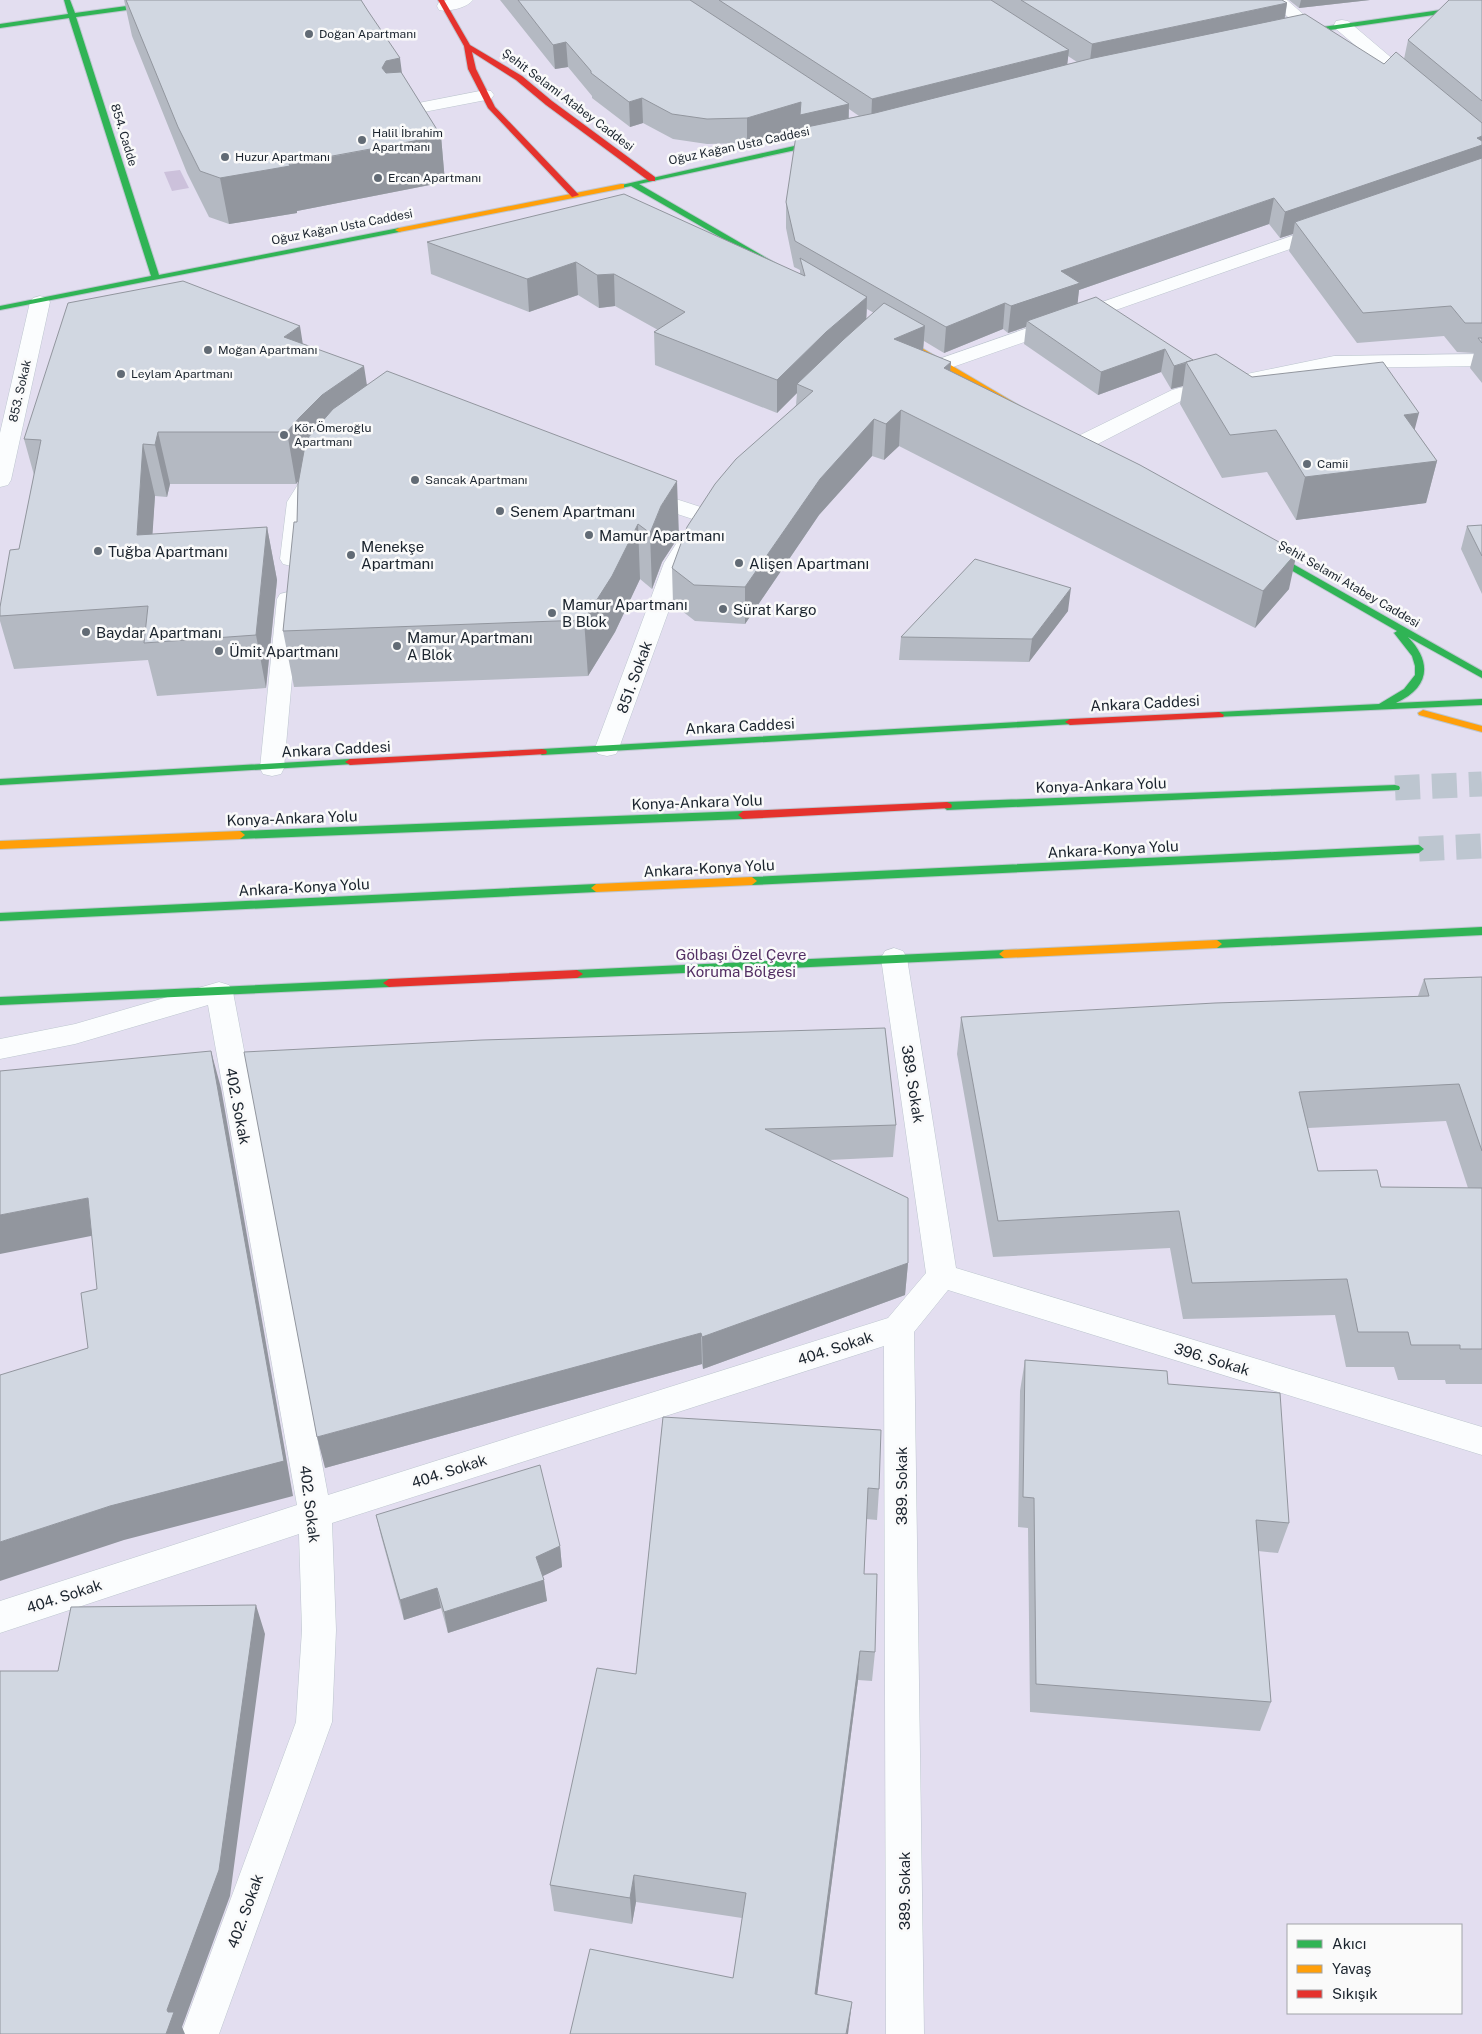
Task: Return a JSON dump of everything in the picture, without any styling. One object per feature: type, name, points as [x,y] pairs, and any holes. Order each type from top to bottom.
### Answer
[{"type":"main road","name":"854. Cadde","points":[[68,0],[156,278]]},
{"type":"main road","points":[[0,26],[185,0]]},
{"type":"main road","points":[[443,3],[467,46],[472,69],[492,108],[575,196]]},
{"type":"main road","points":[[1277,36],[1482,6]]},
{"type":"main road","name":"Şehit Selami Atabey Caddesi","points":[[467,46],[519,78],[549,103],[652,179]]},
{"type":"main road","name":"Oğuz Kağan Usta Caddesi","points":[[0,308],[40,302],[575,196],[840,138]]},
{"type":"main road","points":[[633,184],[787,274]]},
{"type":"main road","points":[[905,342],[1029,414]]},
{"type":"main road","name":"Şehit Selami Atabey Caddesi","points":[[1253,544],[1482,675]]},
{"type":"main road","points":[[1380,707],[1411,690],[1417,682],[1420,671],[1420,659],[1413,646],[1382,619]]},
{"type":"main road","name":"Ankara Caddesi","points":[[0,782],[1126,719],[1482,702]]},
{"type":"main road","points":[[1380,707],[1432,714],[1482,729]]},
{"type":"main road","name":"Konya-Ankara Yolu","points":[[0,845],[1395,788]]},
{"type":"main road","name":"Ankara-Konya Yolu","points":[[0,916],[1419,849]]},
{"type":"main road","points":[[1453,933],[1482,924]]},
{"type":"main road","points":[[0,1001],[1482,931]]},
{"type":"main road","points":[[0,993],[100,997]]},
{"type":"street","points":[[443,3],[465,0]]},
{"type":"street","points":[[1277,0],[1312,30]]},
{"type":"street","points":[[1342,25],[1430,99]]},
{"type":"street","points":[[398,112],[485,95]]},
{"type":"street","points":[[943,364],[1342,224]]},
{"type":"street","points":[[156,278],[171,297]]},
{"type":"street","name":"853. Sokak","points":[[0,480],[40,302]]},
{"type":"street","points":[[1080,444],[1179,394],[1334,362],[1482,360]]},
{"type":"street","points":[[272,768],[298,502],[307,485],[330,460]]},
{"type":"street","name":"851. Sokak","points":[[608,748],[676,563],[711,509],[621,487]]},
{"type":"street","name":"389. Sokak","points":[[894,958],[942,1276]]},
{"type":"street","points":[[0,1049],[75,1034],[219,992]]},
{"type":"street","name":"402. Sokak","points":[[200,2034],[314,1722],[319,1630],[315,1514],[219,992]]},
{"type":"street","points":[[899,1328],[942,1276]]},
{"type":"street","name":"396. Sokak","points":[[942,1276],[1482,1441]]},
{"type":"street","name":"389. Sokak","points":[[899,1328],[905,2034]]},
{"type":"street","name":"404. Sokak","points":[[0,1617],[315,1514],[899,1328]]},
{"type":"green space","name":"Gölbaşı Özel Çevre Koruma Bölgesi","points":[[0,0],[1482,0],[1482,2034],[0,2034]]},
{"type":"shaded area","points":[[180,170],[189,188],[172,191],[164,172]]},
{"type":"building","points":[[126,0],[361,0],[400,58],[386,61],[382,68],[386,73],[401,72],[441,136],[220,178],[200,171],[178,127]]},
{"type":"building","points":[[518,0],[690,0],[849,104],[800,115],[801,102],[747,118],[707,119],[672,114],[642,98],[629,102],[591,73],[566,42],[553,45]]},
{"type":"building","points":[[719,0],[991,0],[1069,50],[872,99]]},
{"type":"building","points":[[1021,0],[1282,0],[1287,3],[1092,44]]},
{"type":"building","points":[[1449,0],[1482,0],[1482,101],[1408,40]]},
{"type":"building","points":[[1305,14],[1384,64],[1396,52],[1482,123],[1482,136],[1477,138],[1482,141],[1482,145],[1285,212],[1274,198],[1061,271],[1080,283],[1011,306],[1005,303],[946,327],[795,241],[786,202],[797,129],[875,113],[1089,59]]},
{"type":"building","points":[[1482,158],[1482,323],[1465,323],[1451,306],[1363,313],[1295,222]]},
{"type":"building","points":[[624,194],[805,276],[800,258],[867,297],[826,332],[777,380],[654,332],[685,312],[614,274],[597,275],[576,262],[527,279],[427,242]]},
{"type":"building","points":[[183,281],[300,326],[284,337],[364,366],[322,395],[287,432],[158,432],[155,445],[143,444],[137,535],[267,527],[256,635],[144,643],[148,606],[0,616],[10,550],[19,549],[41,440],[24,439],[68,303]]},
{"type":"building","points":[[1096,297],[1193,360],[1174,366],[1165,349],[1101,372],[1027,321]]},
{"type":"building","points":[[884,303],[925,326],[894,339],[951,362],[944,368],[1140,465],[1297,552],[1263,591],[901,410],[886,424],[874,419],[820,479],[745,587],[694,585],[672,568],[687,527],[715,484],[736,459],[813,391],[797,384]]},
{"type":"building","points":[[1216,354],[1252,377],[1383,362],[1419,413],[1404,415],[1437,461],[1305,477],[1276,430],[1230,435],[1186,362]]},
{"type":"building","points":[[387,371],[677,481],[661,506],[650,533],[638,524],[612,576],[584,620],[283,631],[294,522],[297,522],[298,484],[306,440],[333,409]]},
{"type":"building","points":[[1482,525],[1482,556],[1467,526]]},
{"type":"building","points":[[975,559],[1071,588],[1032,639],[901,637]]},
{"type":"building","points":[[1482,977],[1482,1151],[1459,1084],[1299,1092],[1318,1171],[1377,1170],[1381,1187],[1482,1188],[1482,1349],[1460,1349],[1460,1345],[1411,1345],[1408,1332],[1358,1332],[1347,1279],[1192,1283],[1179,1211],[998,1221],[961,1017],[1215,1003],[1429,996],[1424,979]]},
{"type":"building","points":[[885,1028],[896,1125],[765,1129],[908,1198],[908,1263],[702,1337],[701,1333],[317,1437],[244,1052],[482,1040]]},
{"type":"building","points":[[211,1051],[284,1461],[110,1506],[0,1542],[0,1375],[88,1348],[81,1293],[97,1289],[88,1198],[0,1215],[0,1071]]},
{"type":"building","points":[[1025,1360],[1167,1371],[1168,1384],[1280,1393],[1289,1523],[1256,1520],[1271,1702],[1036,1684],[1034,1498],[1023,1497]]},
{"type":"building","points":[[663,1417],[881,1430],[879,1489],[868,1488],[864,1574],[877,1574],[875,1652],[860,1651],[815,1994],[852,2002],[846,2034],[570,2034],[590,1949],[733,1978],[746,1893],[634,1875],[630,1898],[550,1885],[597,1668],[636,1674]]},
{"type":"building","points":[[540,1465],[560,1546],[536,1557],[544,1580],[444,1612],[437,1588],[400,1600],[376,1515]]},
{"type":"building","points":[[256,1605],[219,1870],[167,2010],[168,2012],[174,2012],[166,2034],[0,2034],[0,1671],[58,1671],[71,1607]]},
{"type":"tunnel","points":[[1395,788],[1482,784]]},
{"type":"tunnel","points":[[1419,849],[1482,846]]},
{"type":"traffic: fast","points":[[67,0],[156,278]]},
{"type":"traffic: fast","points":[[0,26],[185,0]]},
{"type":"traffic: fast","points":[[1288,34],[1482,6]]},
{"type":"traffic: fast","points":[[621,186],[830,140]]},
{"type":"traffic: fast","points":[[633,184],[779,269]]},
{"type":"traffic: fast","points":[[0,308],[399,230]]},
{"type":"traffic: fast","points":[[1261,549],[1482,675]]},
{"type":"traffic: fast","points":[[1383,705],[1408,692],[1420,675],[1417,656],[1399,633]]},
{"type":"traffic: fast","points":[[1219,715],[1482,702]]},
{"type":"traffic: fast","points":[[542,752],[1070,722]]},
{"type":"traffic: fast","points":[[0,782],[350,762]]},
{"type":"traffic: fast","points":[[947,806],[1395,788]]},
{"type":"traffic: fast","points":[[240,835],[743,815]]},
{"type":"traffic: fast","points":[[752,881],[1419,849]]},
{"type":"traffic: fast","points":[[0,917],[596,888]]},
{"type":"traffic: fast","points":[[1217,944],[1482,931]]},
{"type":"traffic: fast","points":[[577,974],[1004,954]]},
{"type":"traffic: fast","points":[[0,1001],[389,983]]},
{"type":"traffic: slow","points":[[399,230],[621,186]]},
{"type":"traffic: slow","points":[[917,349],[1021,409]]},
{"type":"traffic: slow","points":[[1423,713],[1482,729]]},
{"type":"traffic: slow","points":[[0,845],[240,835]]},
{"type":"traffic: slow","points":[[596,888],[752,881]]},
{"type":"traffic: slow","points":[[1004,954],[1217,944]]},
{"type":"traffic: jam","points":[[441,0],[467,46],[472,69],[492,108],[575,195]]},
{"type":"traffic: jam","points":[[467,46],[519,78],[549,103],[652,179]]},
{"type":"traffic: jam","points":[[1070,722],[1219,715]]},
{"type":"traffic: jam","points":[[350,762],[542,752]]},
{"type":"traffic: jam","points":[[743,815],[947,806]]},
{"type":"traffic: jam","points":[[389,983],[577,974]]},
{"type":"place","name":"Doğan Apartmanı","points":[[309,34]]},
{"type":"place","name":"Halil İbrahim Apartmanı","points":[[362,140]]},
{"type":"place","name":"Huzur Apartmanı","points":[[225,157]]},
{"type":"place","name":"Ercan Apartmanı","points":[[378,178]]},
{"type":"place","name":"Moğan Apartmanı","points":[[208,350]]},
{"type":"place","name":"Leylam Apartmanı","points":[[121,374]]},
{"type":"place","name":"Kör Ömeroğlu Apartmanı","points":[[284,435]]},
{"type":"place","name":"Camii","points":[[1307,464]]},
{"type":"place","name":"Sancak Apartmanı","points":[[415,480]]},
{"type":"place","name":"Senem Apartmanı","points":[[500,511]]},
{"type":"place","name":"Mamur Apartmanı","points":[[589,535]]},
{"type":"place","name":"Tuğba Apartmanı","points":[[98,551]]},
{"type":"place","name":"Menekşe Apartmanı","points":[[351,555]]},
{"type":"place","name":"Alişen Apartmanı","points":[[739,563]]},
{"type":"place","name":"Sürat Kargo","points":[[723,609]]},
{"type":"place","name":"Mamur Apartmanı B Blok","points":[[552,613]]},
{"type":"place","name":"Baydar Apartmanı","points":[[86,632]]},
{"type":"place","name":"Mamur Apartmanı A Blok","points":[[397,646]]},
{"type":"place","name":"Ümit Apartmanı","points":[[219,651]]}]
